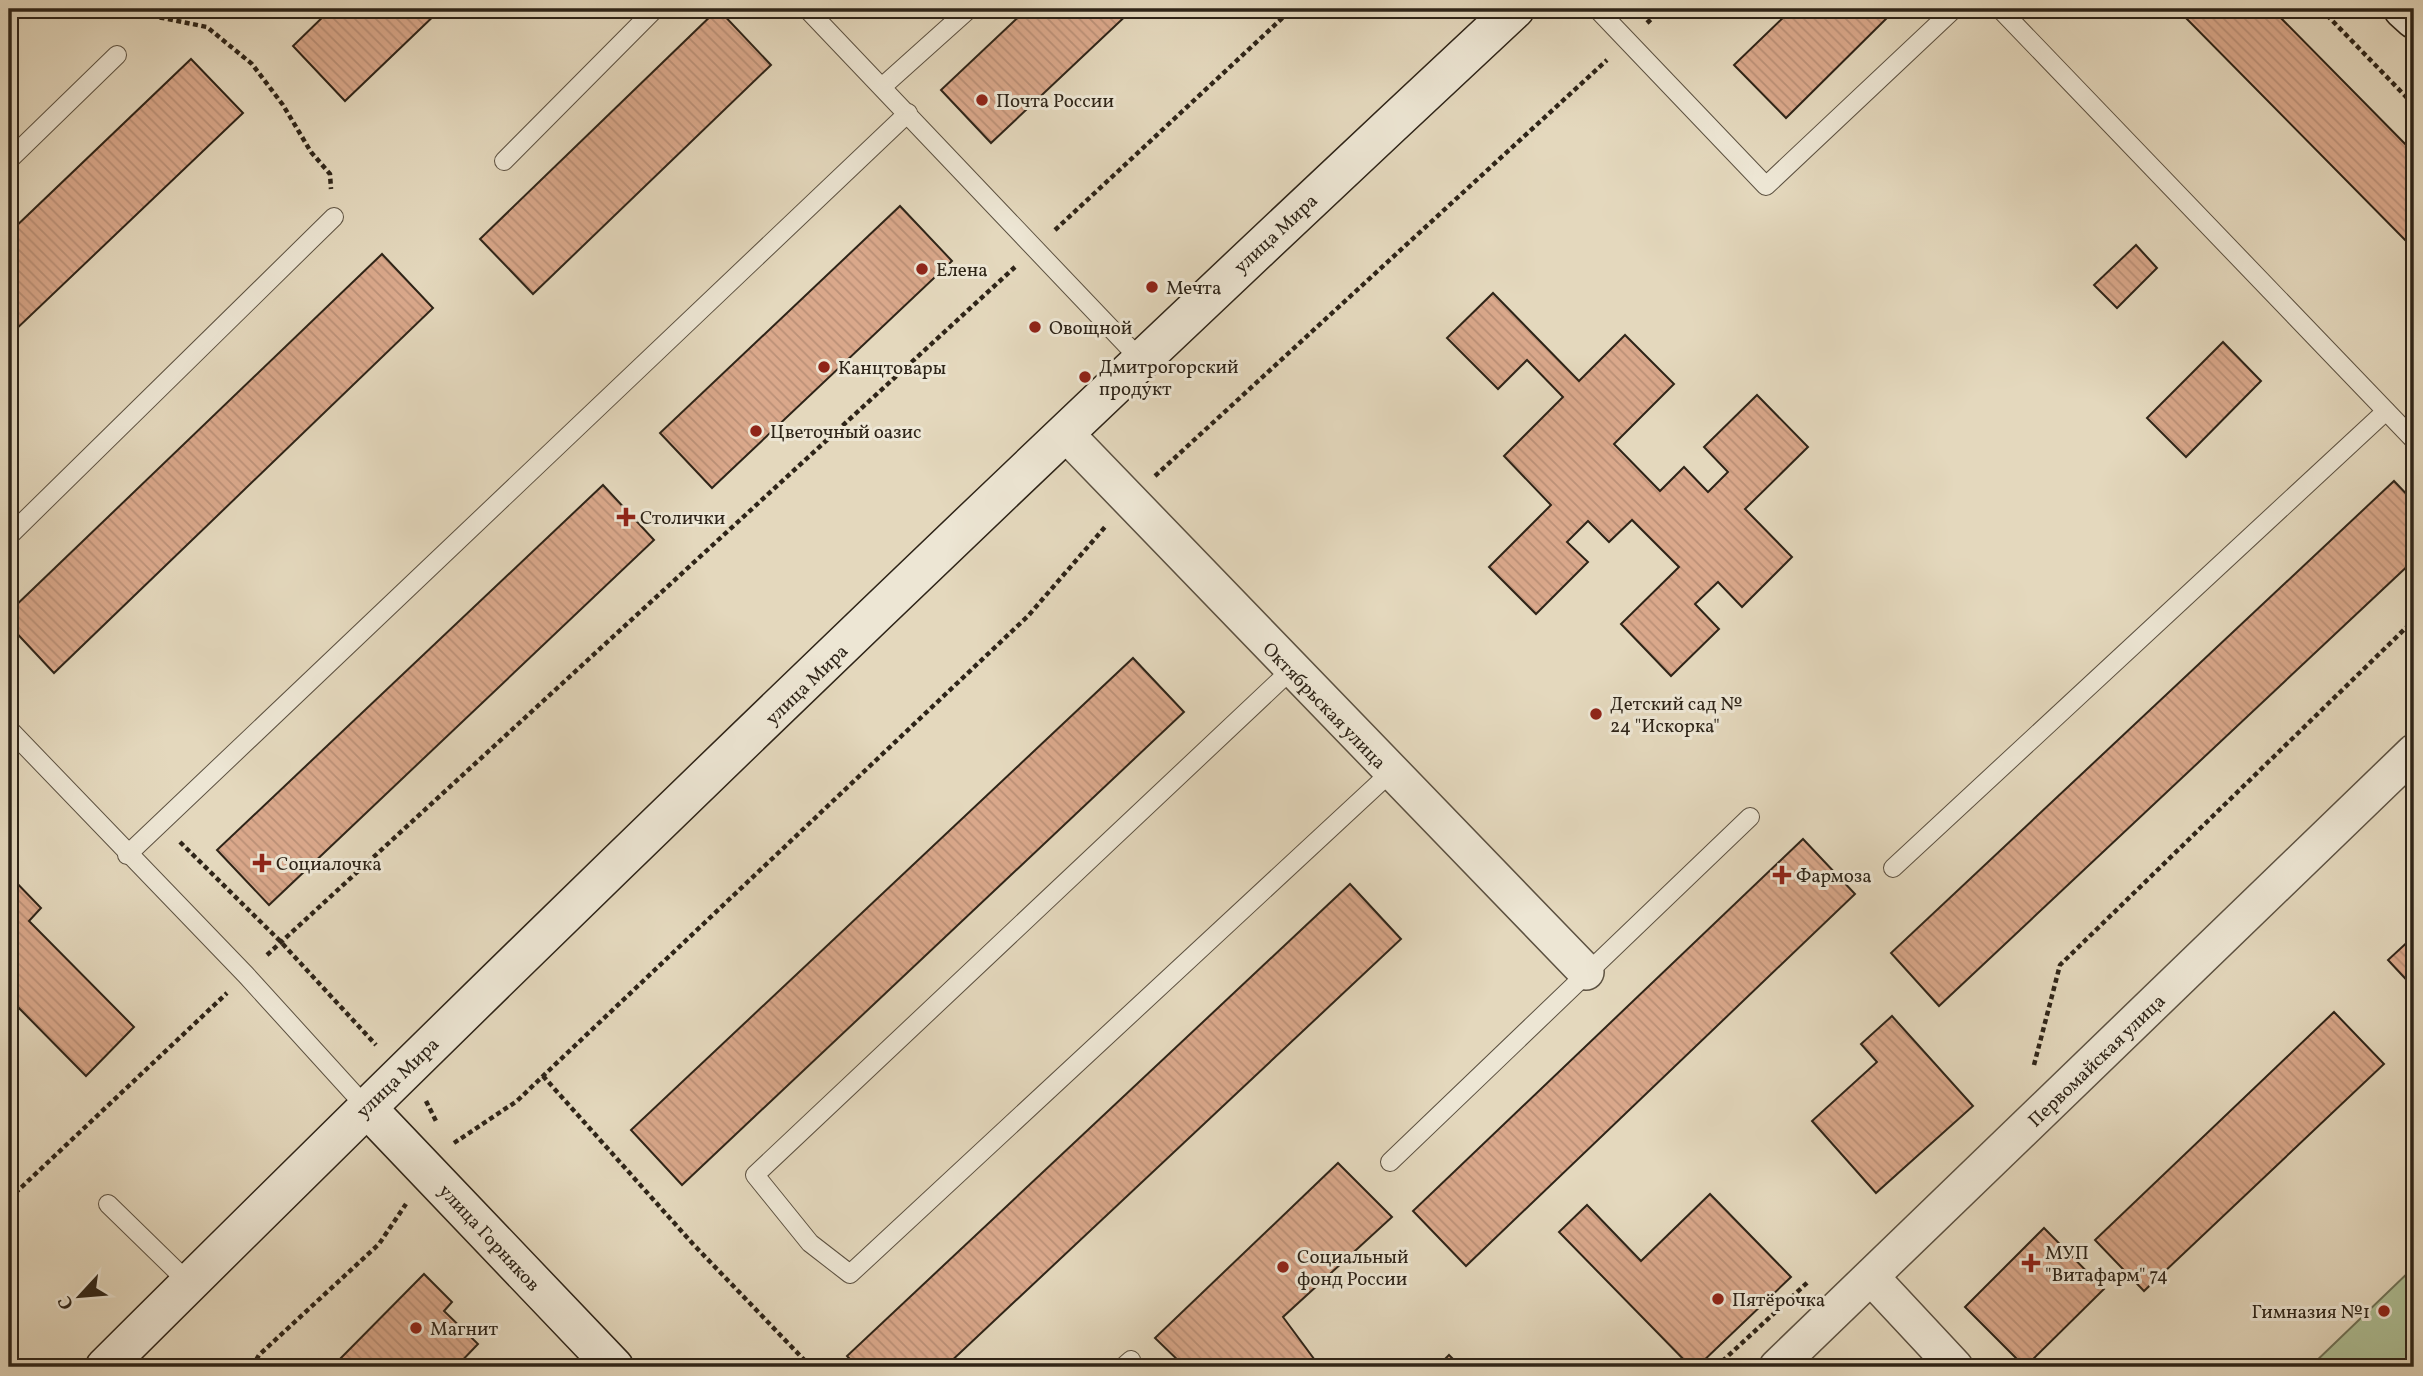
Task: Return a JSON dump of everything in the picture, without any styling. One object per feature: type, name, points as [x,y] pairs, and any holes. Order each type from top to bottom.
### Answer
[{"type":"main road","name":"улица Мира","points":[[105,1367],[366,1107],[1066,434],[1140,359],[1515,9]]},
{"type":"main road","points":[[2403,9],[2414,19]]},
{"type":"main road","name":"улица Горняков","points":[[366,1107],[614,1367]]},
{"type":"street","name":"Октябрьская улица","points":[[1066,434],[1390,773],[1586,972]]},
{"type":"street","name":"Первомайская улица","points":[[1777,1367],[2414,752]]},
{"type":"street","points":[[1872,1278],[1955,1367]]},
{"type":"lane","points":[[504,161],[656,9]]},
{"type":"lane","points":[[807,9],[1140,359]]},
{"type":"lane","points":[[882,87],[969,9]]},
{"type":"lane","points":[[1597,9],[1766,186],[1954,9]]},
{"type":"lane","points":[[2000,9],[2414,440]]},
{"type":"lane","points":[[9,160],[117,55]]},
{"type":"lane","points":[[127,855],[908,114]]},
{"type":"lane","points":[[9,536],[334,217]]},
{"type":"lane","points":[[1893,868],[2386,411]]},
{"type":"lane","points":[[1291,670],[755,1175],[810,1243],[850,1274],[1390,773]]},
{"type":"lane","points":[[9,729],[127,855],[246,975],[366,1107]]},
{"type":"lane","points":[[1391,1162],[1749,817]]},
{"type":"lane","points":[[108,1203],[189,1283]]},
{"type":"path","points":[[118,9],[207,27],[252,64],[283,105],[311,152],[330,174],[334,217]]},
{"type":"path","points":[[9,1199],[246,975],[1292,9]]},
{"type":"path","points":[[252,1367],[259,1354],[379,1244],[449,1147],[517,1101],[1028,616],[1129,500],[1662,9]]},
{"type":"path","points":[[2321,9],[2414,105]]},
{"type":"path","points":[[2033,1072],[2060,965],[2414,620]]},
{"type":"path","points":[[543,1076],[693,1244],[811,1367]]},
{"type":"path","points":[[1716,1367],[1818,1272]]},
{"type":"green space","name":"Гимназия №1","points":[[2414,1267],[2414,1367],[2310,1367]]},
{"type":"building","points":[[331,9],[441,9],[345,101],[293,46]]},
{"type":"building","points":[[718,9],[771,65],[533,294],[480,239]]},
{"type":"building","points":[[1027,9],[1133,9],[991,143],[941,90]]},
{"type":"building","points":[[1792,9],[1896,9],[1786,118],[1734,65]]},
{"type":"building","points":[[2177,9],[2272,9],[2414,153],[2414,249]]},
{"type":"building","points":[[191,59],[243,113],[9,336],[9,233]]},
{"type":"building","points":[[900,206],[952,261],[712,488],[660,433]]},
{"type":"building","points":[[2136,245],[2157,268],[2117,308],[2094,285]]},
{"type":"building","points":[[382,254],[433,308],[54,673],[9,625],[9,612]]},
{"type":"building","points":[[1493,293],[1579,381],[1625,335],[1674,384],[1614,444],[1660,491],[1684,467],[1708,492],[1728,472],[1704,447],[1757,395],[1808,447],[1745,509],[1792,557],[1742,607],[1718,582],[1695,604],[1719,629],[1671,676],[1621,624],[1679,567],[1632,520],[1609,542],[1588,521],[1567,542],[1588,562],[1536,614],[1489,567],[1551,505],[1504,456],[1563,397],[1527,360],[1498,389],[1447,338]]},
{"type":"building","points":[[2223,342],[2261,381],[2186,457],[2147,418]]},
{"type":"building","points":[[2394,481],[2414,502],[2414,560],[1939,1006],[1891,953]]},
{"type":"building","points":[[603,485],[654,540],[269,905],[217,850]]},
{"type":"building","points":[[1133,658],[1184,712],[682,1185],[631,1130]]},
{"type":"building","points":[[1803,839],[1855,894],[1466,1266],[1413,1211]]},
{"type":"building","points":[[9,875],[41,908],[29,921],[134,1027],[86,1076],[9,998]]},
{"type":"building","points":[[1350,884],[1401,939],[945,1367],[857,1367],[847,1356]]},
{"type":"building","points":[[2414,936],[2414,988],[2388,960]]},
{"type":"building","points":[[2334,1012],[2384,1064],[2144,1291],[2095,1240]]},
{"type":"building","points":[[1892,1016],[1973,1106],[1876,1193],[1812,1121],[1877,1062],[1861,1044]]},
{"type":"building","name":"Социальный фонд России","points":[[1338,1163],[1392,1217],[1283,1317],[1320,1367],[1185,1367],[1155,1338]]},
{"type":"building","points":[[1710,1194],[1791,1277],[1697,1367],[1691,1367],[1559,1232],[1587,1205],[1641,1261]]},
{"type":"building","points":[[2044,1228],[2104,1289],[2025,1367],[1965,1307]]},
{"type":"building","name":"Магнит","points":[[424,1274],[452,1302],[444,1311],[478,1344],[456,1367],[332,1367]]},
{"type":"building","points":[[1449,1355],[1461,1367],[1437,1367]]},
{"type":"place","name":"Почта России","points":[[982,100]]},
{"type":"place","name":"Елена","points":[[922,269]]},
{"type":"place","name":"Мечта","points":[[1152,287]]},
{"type":"place","name":"Овощной","points":[[1035,327]]},
{"type":"place","name":"Канцтовары","points":[[824,367]]},
{"type":"place","name":"Дмитрогорский продукт","points":[[1085,377]]},
{"type":"place","name":"Цветочный оазис","points":[[756,431]]},
{"type":"place","name":"Столички","points":[[626,517]]},
{"type":"place","name":"Детский сад № 24 \"Искорка\"","points":[[1596,714]]},
{"type":"place","name":"Социалочка","points":[[262,863]]},
{"type":"place","name":"Фармоза","points":[[1782,875]]},
{"type":"place","name":"МУП \"Витафарм\" 74","points":[[2031,1263]]},
{"type":"place","name":"Социальный фонд России","points":[[1283,1267]]},
{"type":"place","name":"Пятёрочка","points":[[1718,1299]]},
{"type":"place","name":"Гимназия №1","points":[[2384,1311]]},
{"type":"place","name":"Магнит","points":[[416,1328]]}]
